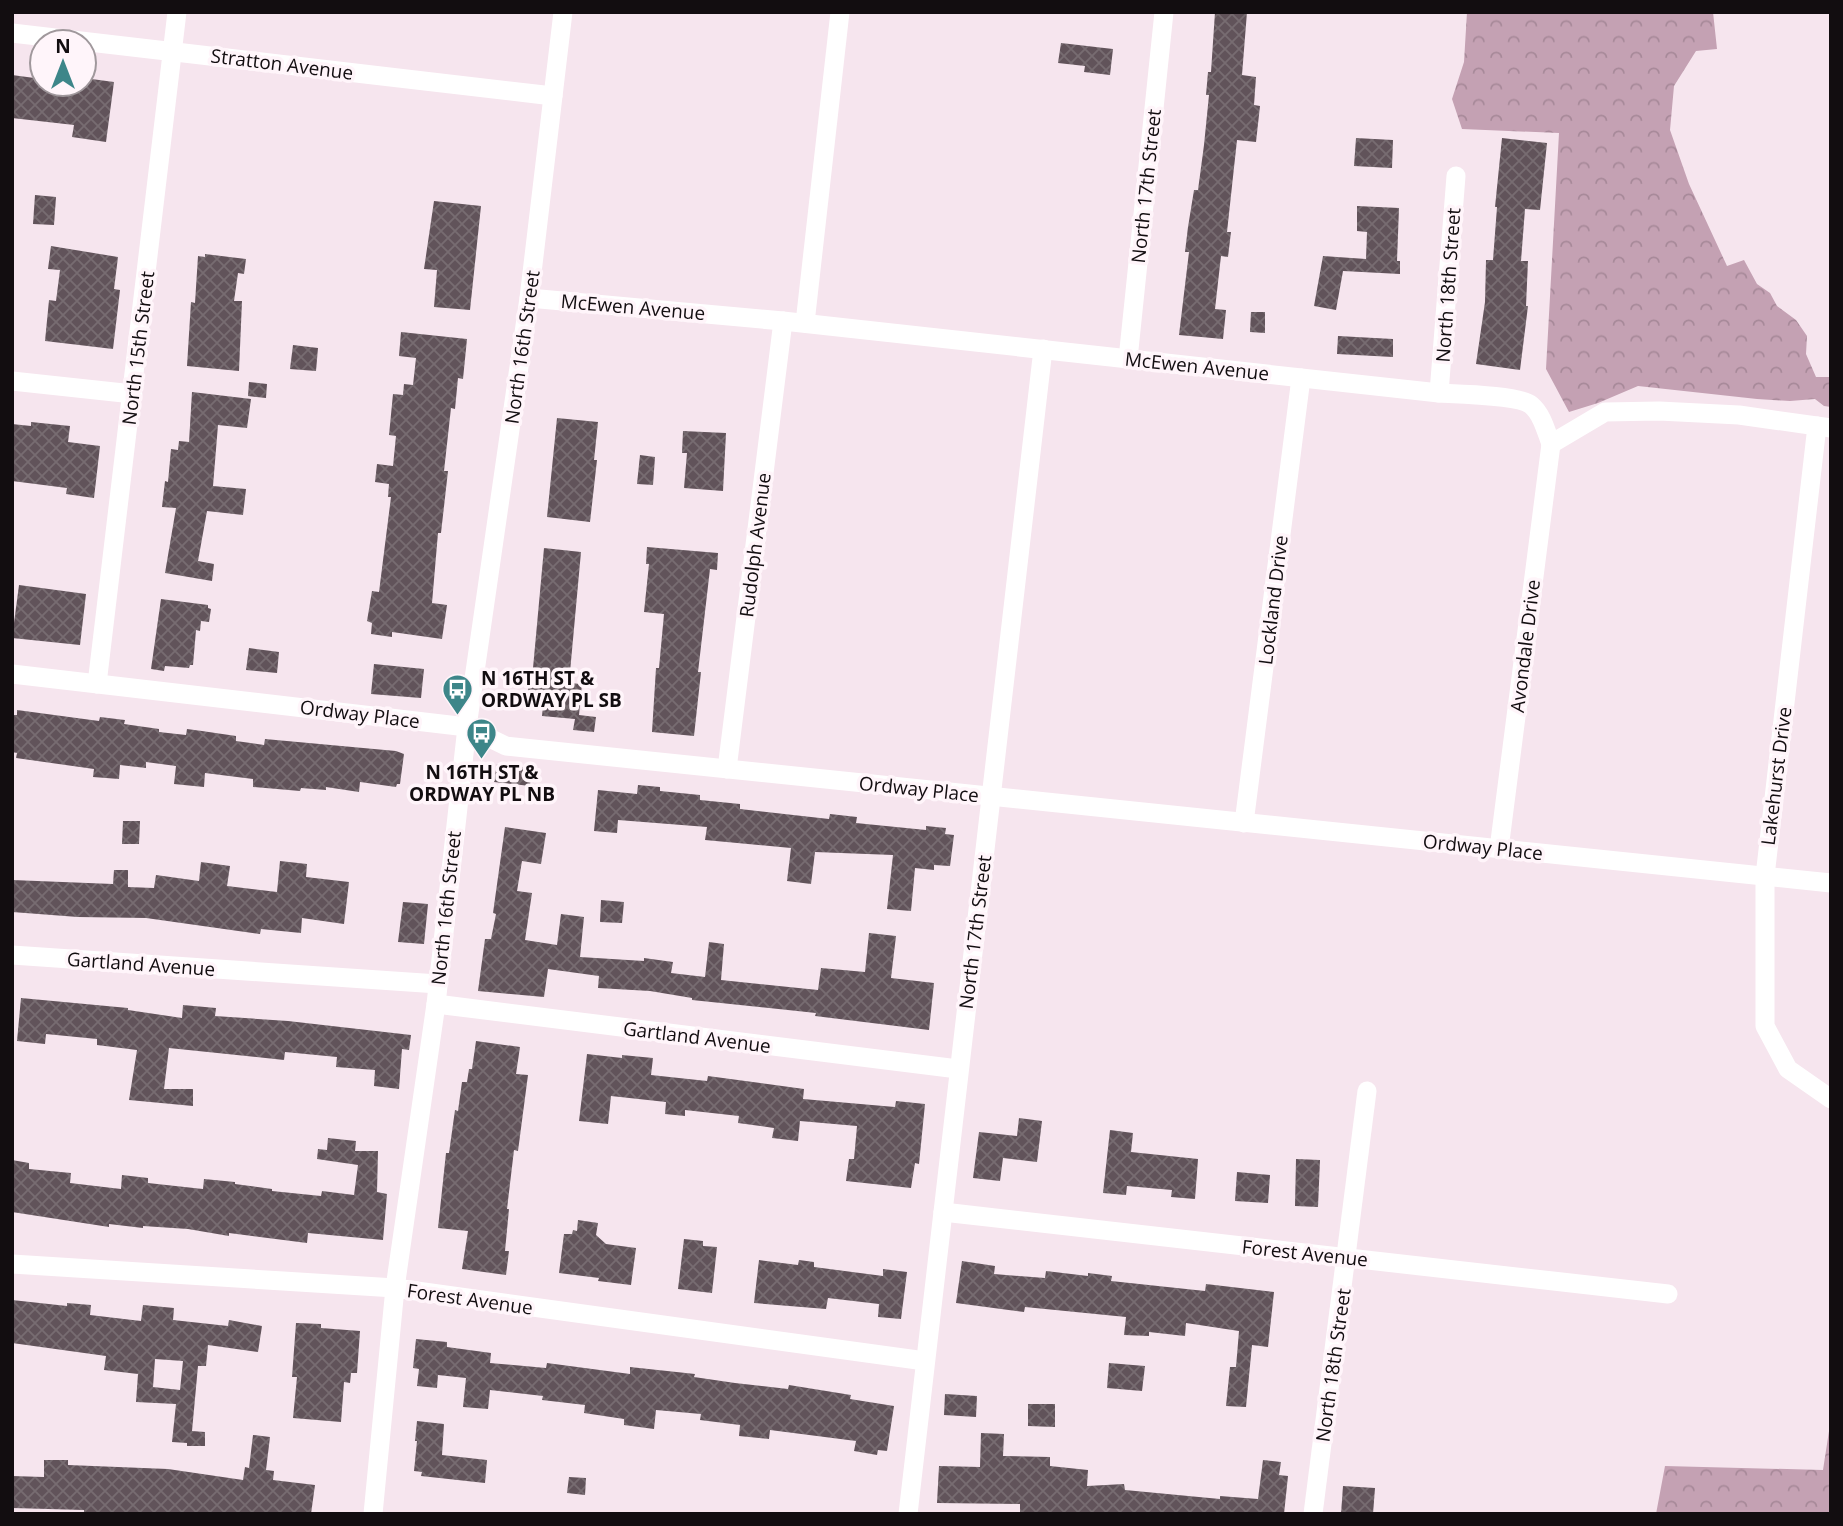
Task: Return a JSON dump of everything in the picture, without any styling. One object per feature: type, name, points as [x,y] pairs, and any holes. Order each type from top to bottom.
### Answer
[{"type":"street","name":"North 15th Street","points":[[97,684],[177,12]]},
{"type":"street","name":"North 16th Street","points":[[373,1514],[395,1288],[436,1004],[467,727],[529,298],[563,12]]},
{"type":"street","points":[[805,323],[840,12]]},
{"type":"street","name":"North 17th Street","points":[[1128,359],[1164,12]]},
{"type":"street","name":"Stratton Avenue","points":[[12,33],[552,96]]},
{"type":"street","name":"North 18th Street","points":[[1439,393],[1456,176]]},
{"type":"street","name":"McEwen Avenue","points":[[529,298],[805,323],[1439,393],[1516,399],[1530,404],[1541,417],[1551,444]]},
{"type":"street","name":"Rudolph Avenue","points":[[727,769],[783,321]]},
{"type":"street","name":"North 17th Street","points":[[908,1514],[1043,349]]},
{"type":"street","name":"Lockland Drive","points":[[1244,822],[1301,378]]},
{"type":"street","points":[[12,381],[133,394]]},
{"type":"street","points":[[1551,444],[1605,412],[1659,411],[1739,415],[1824,427]]},
{"type":"street","name":"Lakehurst Drive","points":[[1824,427],[1765,876],[1765,1026],[1788,1069],[1831,1099]]},
{"type":"street","name":"Avondale Drive","points":[[1499,849],[1551,444]]},
{"type":"street","name":"Ordway Place","points":[[12,674],[467,727],[506,746],[1831,883]]},
{"type":"street","name":"Gartland Avenue","points":[[12,955],[438,984]]},
{"type":"street","name":"Gartland Avenue","points":[[436,1004],[958,1069]]},
{"type":"street","name":"North 18th Street","points":[[1313,1514],[1367,1091]]},
{"type":"street","name":"Forest Avenue","points":[[943,1212],[1668,1294]]},
{"type":"street","name":"Forest Avenue","points":[[12,1264],[395,1288],[925,1361]]},
{"type":"green space","points":[[1467,12],[1713,12],[1717,49],[1696,51],[1674,86],[1670,130],[1689,184],[1727,266],[1744,260],[1757,284],[1770,293],[1777,306],[1796,320],[1807,336],[1806,354],[1816,377],[1831,377],[1831,407],[1824,406],[1815,399],[1757,399],[1638,386],[1569,412],[1546,369],[1559,133],[1462,129],[1452,99],[1464,62]]},
{"type":"green space","points":[[1831,1418],[1831,1514],[1656,1514],[1665,1466],[1823,1470]]},
{"type":"building","points":[[1215,12],[1247,12],[1242,75],[1256,77],[1254,105],[1260,106],[1256,142],[1237,140],[1227,232],[1231,232],[1228,257],[1221,256],[1215,309],[1226,310],[1223,339],[1179,335],[1189,252],[1185,252],[1188,227],[1194,190],[1198,190],[1204,145],[1209,95],[1206,95],[1208,72],[1211,72]]},
{"type":"building","points":[[1061,43],[1113,49],[1110,75],[1084,72],[1085,66],[1058,63]]},
{"type":"building","points":[[12,75],[28,77],[28,98],[98,98],[98,80],[114,82],[106,142],[72,137],[74,125],[12,118]]},
{"type":"building","points":[[1356,138],[1393,140],[1392,168],[1354,166]]},
{"type":"building","points":[[1502,138],[1547,143],[1540,210],[1525,209],[1521,261],[1528,261],[1528,306],[1520,370],[1476,364],[1485,302],[1486,260],[1493,260]]},
{"type":"building","points":[[35,195],[56,197],[54,225],[33,224]]},
{"type":"building","points":[[434,201],[481,206],[470,310],[434,307],[437,270],[424,269]]},
{"type":"building","points":[[1357,206],[1399,208],[1397,261],[1400,261],[1400,274],[1343,271],[1336,310],[1314,306],[1323,256],[1366,259],[1367,232],[1357,231]]},
{"type":"building","points":[[51,246],[118,257],[114,289],[120,290],[113,349],[45,341],[49,300],[56,301],[60,270],[48,269]]},
{"type":"building","points":[[205,254],[246,259],[244,274],[238,273],[234,301],[242,301],[239,371],[187,366],[191,302],[195,303],[198,256],[205,257]]},
{"type":"building","points":[[1251,312],[1265,312],[1265,333],[1250,332]]},
{"type":"building","points":[[401,332],[467,339],[463,379],[458,378],[455,409],[451,408],[444,471],[448,471],[441,533],[438,533],[432,603],[447,605],[442,639],[392,632],[392,637],[371,634],[372,623],[367,621],[372,591],[379,592],[391,497],[388,497],[389,484],[375,482],[377,464],[393,466],[396,436],[389,435],[393,394],[403,395],[404,384],[413,385],[416,358],[399,356]]},
{"type":"building","points":[[1338,336],[1393,339],[1393,357],[1337,354]]},
{"type":"building","points":[[293,345],[318,348],[316,371],[290,369]]},
{"type":"building","points":[[249,382],[267,384],[266,398],[248,396]]},
{"type":"building","points":[[192,392],[251,399],[247,428],[218,425],[213,486],[246,489],[243,515],[207,511],[198,561],[214,564],[212,581],[165,573],[176,508],[162,507],[165,481],[168,482],[171,449],[178,450],[179,441],[189,442]]},
{"type":"building","points":[[557,418],[598,422],[590,522],[547,517]]},
{"type":"building","points":[[31,422],[70,426],[68,442],[100,446],[94,498],[66,494],[67,488],[12,481],[12,424],[31,426]]},
{"type":"building","points":[[683,431],[726,433],[723,491],[684,488],[687,453],[682,453]]},
{"type":"building","points":[[640,455],[655,457],[653,485],[637,484]]},
{"type":"building","points":[[647,547],[718,553],[717,570],[710,569],[698,672],[701,672],[694,736],[652,732],[656,668],[659,668],[664,614],[644,612],[649,564],[646,564]]},
{"type":"building","points":[[544,548],[581,552],[569,683],[582,684],[579,715],[596,717],[594,732],[573,730],[575,719],[542,716],[543,706],[527,704],[529,679],[532,679]]},
{"type":"building","points":[[19,585],[86,594],[80,645],[12,638]]},
{"type":"building","points":[[161,599],[208,605],[211,609],[209,622],[201,621],[200,631],[196,630],[193,665],[189,668],[165,666],[164,671],[151,669]]},
{"type":"building","points":[[249,648],[279,652],[277,673],[246,670]]},
{"type":"building","points":[[374,664],[424,669],[421,698],[371,694]]},
{"type":"building","points":[[17,710],[99,721],[100,717],[125,720],[124,724],[159,729],[159,732],[186,735],[187,729],[236,736],[236,741],[264,745],[265,739],[396,751],[404,754],[400,784],[396,787],[360,782],[359,792],[326,787],[326,790],[301,788],[300,791],[253,787],[253,779],[205,773],[204,787],[174,784],[176,766],[146,762],[146,768],[120,765],[119,779],[93,777],[94,769],[16,758],[17,753],[12,752],[12,715],[17,715]]},
{"type":"building","points":[[497,764],[532,768],[530,786],[494,782]]},
{"type":"building","points":[[638,785],[660,787],[660,791],[700,795],[700,800],[740,804],[740,809],[829,819],[830,814],[857,817],[856,823],[926,830],[926,826],[946,828],[945,834],[954,835],[950,866],[934,865],[934,870],[915,868],[911,911],[887,909],[893,855],[815,852],[811,884],[787,881],[791,848],[705,840],[707,827],[618,820],[617,833],[594,831],[598,790],[637,794]]},
{"type":"building","points":[[123,821],[140,821],[139,844],[122,844]]},
{"type":"building","points":[[505,827],[546,833],[541,864],[522,861],[517,891],[532,893],[525,940],[557,945],[561,914],[584,917],[580,957],[644,961],[644,958],[673,962],[671,973],[705,977],[709,942],[724,944],[721,980],[818,990],[821,968],[865,972],[869,933],[896,936],[891,978],[934,983],[929,1030],[815,1016],[816,1013],[692,1000],[650,991],[598,988],[599,976],[548,969],[544,997],[478,991],[485,939],[491,939],[496,914],[493,913]]},
{"type":"building","points":[[280,861],[307,864],[306,877],[349,882],[344,924],[302,918],[301,933],[261,929],[260,934],[146,918],[12,912],[12,880],[113,884],[114,870],[128,870],[128,887],[154,888],[156,875],[199,881],[201,862],[230,866],[227,886],[277,892]]},
{"type":"building","points":[[601,900],[624,902],[622,923],[600,922]]},
{"type":"building","points":[[403,902],[428,904],[424,944],[398,942]]},
{"type":"building","points":[[21,998],[128,1008],[182,1018],[183,1005],[216,1008],[215,1016],[411,1035],[409,1050],[402,1049],[399,1089],[374,1086],[375,1070],[336,1067],[337,1057],[285,1052],[284,1060],[169,1048],[164,1089],[193,1089],[193,1106],[129,1100],[137,1050],[97,1045],[97,1039],[46,1034],[45,1044],[17,1041]]},
{"type":"building","points":[[476,1041],[520,1047],[516,1074],[528,1075],[518,1151],[514,1150],[507,1209],[505,1251],[509,1251],[506,1275],[462,1269],[468,1231],[438,1228],[446,1153],[449,1153],[462,1082],[467,1082],[469,1069],[472,1069]]},
{"type":"building","points":[[587,1054],[653,1058],[651,1075],[707,1081],[708,1076],[804,1089],[803,1099],[895,1107],[896,1101],[925,1104],[919,1164],[915,1163],[911,1188],[846,1181],[849,1159],[854,1159],[857,1126],[800,1121],[798,1141],[772,1138],[774,1128],[738,1123],[739,1116],[685,1110],[685,1116],[665,1114],[666,1102],[611,1096],[608,1124],[579,1121]]},
{"type":"building","points":[[1019,1118],[1042,1121],[1037,1162],[1003,1158],[1000,1181],[973,1178],[979,1132],[1017,1136]]},
{"type":"building","points":[[1110,1130],[1133,1133],[1131,1152],[1198,1159],[1195,1199],[1171,1197],[1172,1190],[1127,1186],[1126,1195],[1103,1193]]},
{"type":"building","points":[[328,1138],[356,1141],[355,1151],[378,1151],[377,1192],[387,1194],[383,1240],[308,1233],[307,1243],[229,1233],[229,1236],[188,1229],[109,1224],[109,1227],[12,1212],[12,1160],[29,1163],[29,1169],[71,1173],[70,1183],[121,1189],[122,1175],[148,1178],[148,1183],[203,1189],[204,1179],[235,1182],[272,1191],[321,1196],[322,1191],[354,1195],[358,1165],[317,1159],[318,1149],[327,1150]]},
{"type":"building","points":[[1296,1159],[1320,1160],[1318,1207],[1295,1206]]},
{"type":"building","points":[[1237,1172],[1270,1175],[1268,1203],[1235,1201]]},
{"type":"building","points":[[578,1220],[598,1223],[596,1235],[606,1244],[636,1248],[631,1285],[559,1273],[564,1234],[577,1231]]},
{"type":"building","points":[[684,1239],[703,1241],[703,1246],[717,1247],[712,1293],[678,1289]]},
{"type":"building","points":[[759,1260],[798,1265],[799,1260],[814,1262],[814,1267],[883,1276],[883,1269],[907,1272],[901,1319],[878,1317],[879,1304],[828,1298],[826,1309],[754,1303]]},
{"type":"building","points":[[962,1261],[995,1266],[994,1274],[1045,1278],[1046,1271],[1088,1276],[1088,1273],[1112,1276],[1111,1281],[1205,1291],[1206,1284],[1274,1292],[1268,1347],[1252,1345],[1246,1407],[1226,1406],[1230,1367],[1236,1367],[1239,1331],[1186,1323],[1185,1336],[1149,1332],[1149,1336],[1124,1335],[1126,1317],[1025,1307],[1024,1312],[956,1303]]},
{"type":"building","points":[[12,1300],[67,1306],[67,1303],[91,1305],[90,1315],[141,1321],[143,1305],[174,1308],[173,1320],[228,1326],[229,1320],[262,1326],[258,1352],[208,1345],[206,1366],[198,1366],[192,1431],[205,1432],[205,1446],[187,1446],[187,1443],[172,1442],[176,1404],[136,1402],[138,1374],[104,1370],[106,1356],[12,1343]],"holes":[[[155,1359],[183,1361],[180,1390],[153,1387]]]},
{"type":"building","points":[[296,1323],[321,1324],[321,1328],[360,1331],[357,1373],[351,1373],[350,1383],[344,1382],[341,1422],[293,1418],[297,1377],[292,1377]]},
{"type":"building","points":[[416,1339],[447,1342],[447,1347],[491,1353],[490,1363],[546,1368],[547,1363],[630,1374],[630,1367],[695,1374],[694,1377],[735,1383],[788,1389],[789,1385],[851,1395],[850,1399],[894,1406],[887,1451],[878,1450],[877,1455],[854,1451],[856,1441],[770,1430],[769,1439],[739,1436],[740,1425],[700,1420],[701,1414],[656,1410],[654,1429],[624,1425],[624,1419],[584,1413],[585,1405],[542,1400],[543,1396],[490,1390],[488,1409],[463,1407],[466,1378],[438,1375],[437,1388],[417,1386],[419,1369],[413,1368]]},
{"type":"building","points":[[1109,1363],[1145,1366],[1142,1391],[1107,1388]]},
{"type":"building","points":[[945,1394],[977,1396],[976,1417],[944,1415]]},
{"type":"building","points":[[1028,1404],[1055,1404],[1055,1427],[1028,1426]]},
{"type":"building","points":[[417,1421],[444,1424],[442,1455],[487,1460],[485,1483],[421,1476],[422,1472],[414,1471]]},
{"type":"building","points":[[981,1433],[1004,1434],[1003,1456],[1050,1457],[1050,1466],[1088,1470],[1087,1486],[1124,1484],[1125,1490],[1220,1499],[1220,1496],[1258,1499],[1263,1460],[1281,1462],[1279,1475],[1288,1476],[1284,1514],[1020,1514],[1020,1504],[937,1503],[939,1466],[980,1467]]},
{"type":"building","points":[[253,1435],[270,1437],[266,1470],[274,1471],[273,1480],[315,1485],[311,1514],[84,1514],[84,1510],[12,1508],[12,1476],[44,1477],[44,1460],[68,1460],[68,1465],[168,1469],[243,1480],[245,1467],[249,1468]]},
{"type":"building","points":[[569,1477],[586,1478],[585,1495],[567,1493]]},
{"type":"building","points":[[1343,1486],[1375,1488],[1373,1514],[1341,1514]]},
{"type":"place","name":"N 16TH ST & ORDWAY PL SB","points":[[458,716]]},
{"type":"place","name":"N 16TH ST & ORDWAY PL NB","points":[[482,760]]}]
